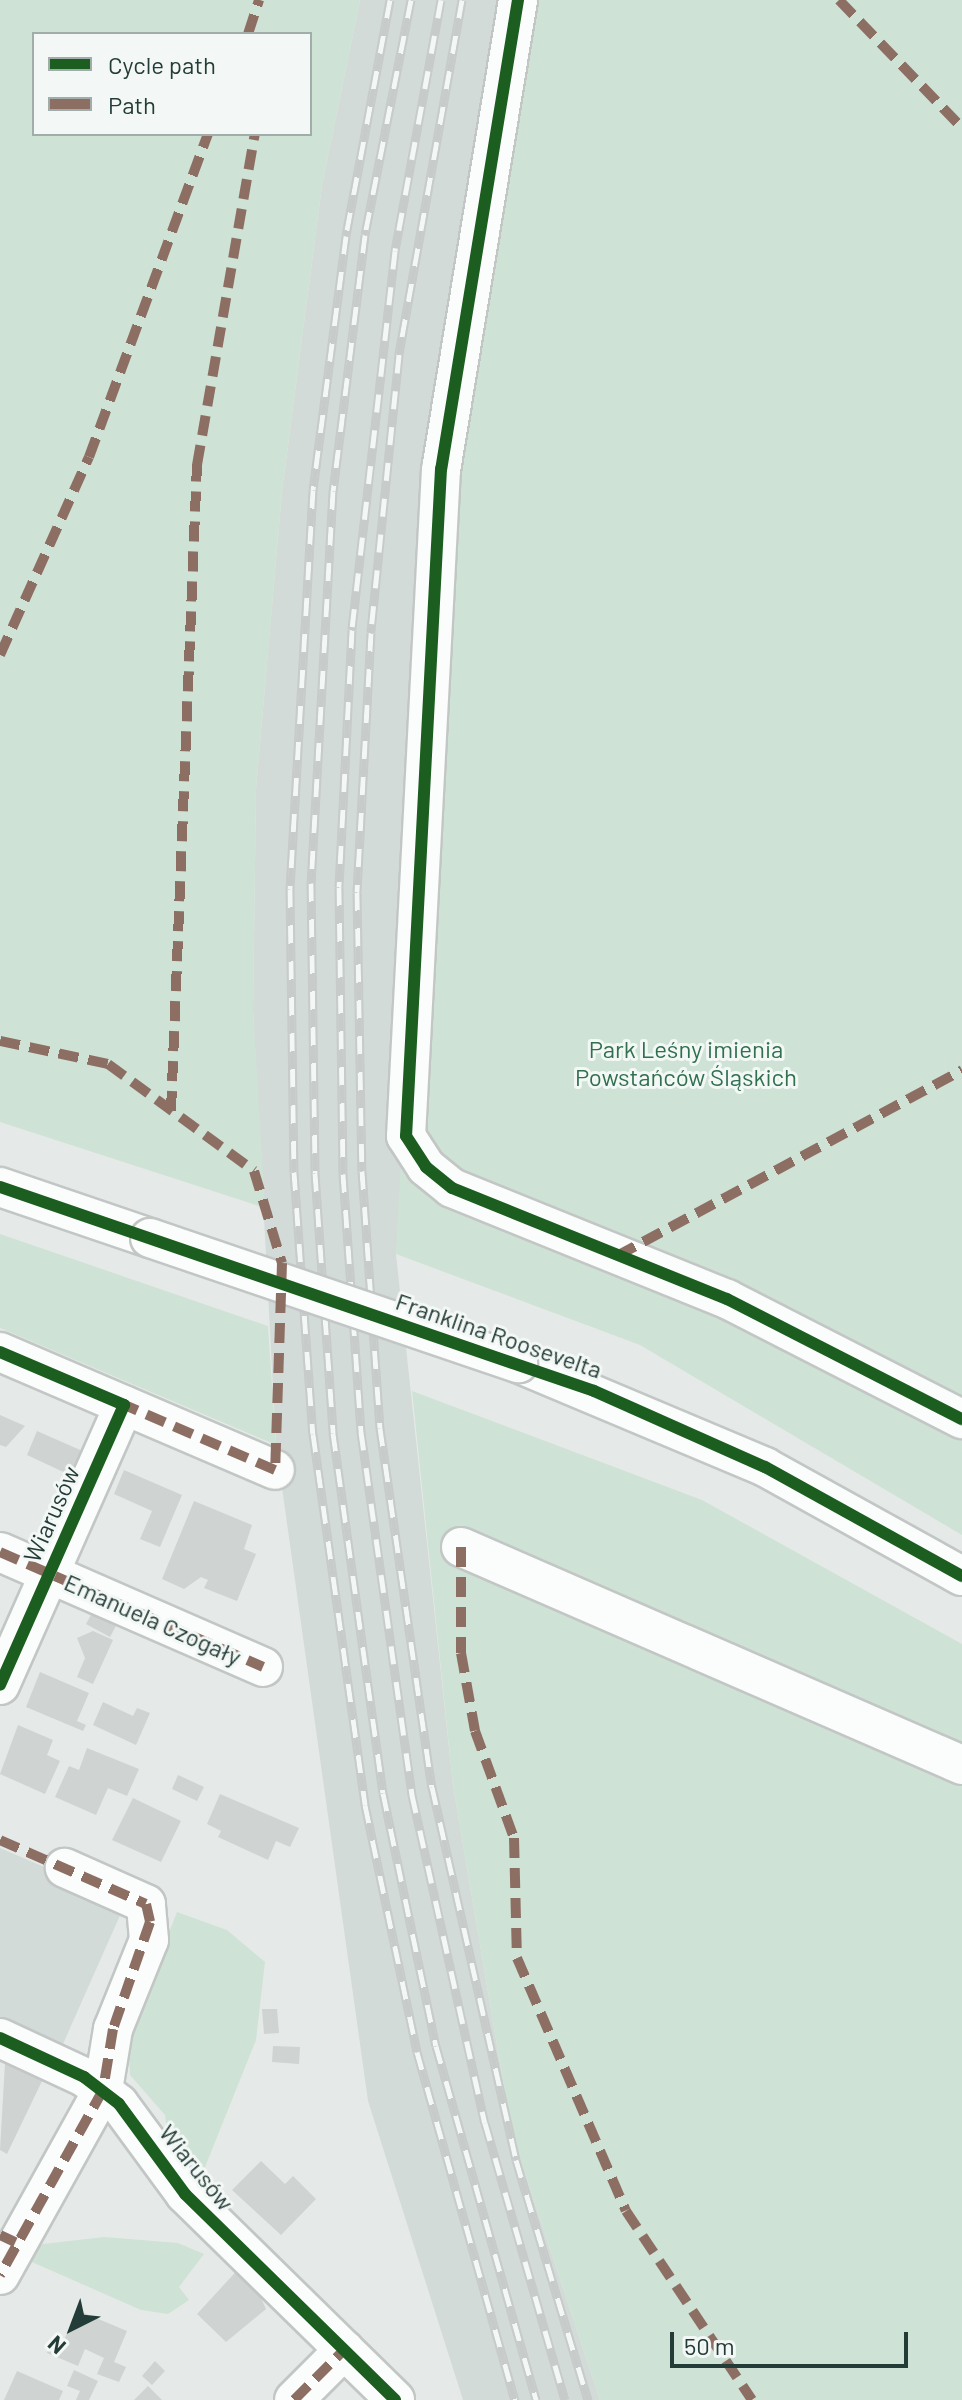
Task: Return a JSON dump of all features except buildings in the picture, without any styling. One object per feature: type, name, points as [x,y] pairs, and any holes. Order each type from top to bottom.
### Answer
[{"type":"street","points":[[518,0],[441,469],[406,1136],[426,1167],[452,1188],[727,1299],[962,1419]]},
{"type":"street","name":"Franklina Roosevelta","points":[[0,1187],[518,1363],[765,1467],[962,1576]]},
{"type":"street","points":[[0,1352],[275,1470]]},
{"type":"street","name":"Wiarusów","points":[[0,1685],[124,1405]]},
{"type":"street","points":[[461,1547],[962,1765]]},
{"type":"street","name":"Emanuela Czogały","points":[[0,1552],[263,1667]]},
{"type":"street","points":[[5,2251],[103,2090],[113,2029],[150,1922],[146,1904],[65,1868]]},
{"type":"street","name":"Wiarusów","points":[[0,2038],[103,2090],[185,2194],[395,2400]]},
{"type":"street","points":[[294,2400],[344,2350]]},
{"type":"shaded area","points":[[360,0],[518,0],[396,1254],[453,1785],[512,2134],[600,2400],[463,2400],[368,2101],[276,1445],[253,1010],[256,789],[282,491],[322,185]]},
{"type":"shaded area","points":[[0,1848],[126,1902],[59,2053],[0,2028]]},
{"type":"green space","points":[[0,0],[360,0],[322,185],[282,491],[256,789],[253,1010],[265,1208],[0,1122]]},
{"type":"green space","name":"Park Leśny imienia Powstańców Śląskich","points":[[518,0],[962,0],[962,1535],[640,1345],[396,1254],[434,541]]},
{"type":"green space","points":[[0,1234],[268,1326],[276,1445],[0,1328]]},
{"type":"green space","points":[[412,1391],[702,1500],[962,1644],[962,2400],[600,2400],[512,2134],[453,1785]]},
{"type":"green space","points":[[177,1912],[227,1930],[265,1962],[256,2040],[195,2192],[171,2161],[165,2115],[130,2075],[128,2036]]},
{"type":"green space","points":[[104,2237],[178,2243],[204,2254],[179,2287],[189,2300],[168,2314],[141,2310],[25,2259],[43,2244]]},
{"type":"railway","points":[[390,0],[346,236],[313,490],[290,889],[294,1172],[313,1434],[365,1805],[417,2052],[515,2400]]},
{"type":"railway","points":[[411,0],[365,235],[333,491],[311,883],[315,1173],[333,1433],[383,1793],[436,2046],[536,2400]]},
{"type":"railway","points":[[441,0],[395,251],[352,630],[339,887],[343,1174],[361,1432],[412,1795],[485,2123],[565,2400]]},
{"type":"railway","points":[[462,0],[399,355],[371,633],[357,892],[362,1171],[380,1428],[432,1787],[516,2160],[588,2400]]},
{"type":"marked path","points":[[249,32],[259,0]]},
{"type":"marked path","points":[[839,0],[962,128]]},
{"type":"marked path","points":[[0,655],[89,457],[207,136]]},
{"type":"marked path","points":[[171,1111],[197,465],[255,136]]},
{"type":"marked path","points":[[0,1041],[108,1064],[254,1171],[282,1263],[275,1470],[118,1402]]},
{"type":"marked path","points":[[617,1256],[962,1070]]},
{"type":"marked path","points":[[461,1547],[461,1653],[475,1731],[514,1838],[517,1958],[626,2211],[752,2400]]},
{"type":"marked path","points":[[0,1552],[263,1667]]},
{"type":"marked path","points":[[0,1840],[146,1904],[150,1922],[113,2029],[103,2090],[0,2275]]},
{"type":"marked path","points":[[0,2235],[15,2242]]},
{"type":"marked path","points":[[294,2400],[344,2350]]},
{"type":"cycle path","points":[[518,0],[441,469],[406,1136],[426,1167],[452,1188],[727,1299],[962,1419]]},
{"type":"cycle path","points":[[0,1187],[594,1391],[765,1467],[962,1576]]},
{"type":"cycle path","points":[[0,1352],[124,1405],[0,1685]]},
{"type":"cycle path","points":[[0,2038],[84,2077],[119,2104],[185,2194],[395,2400]]}]
